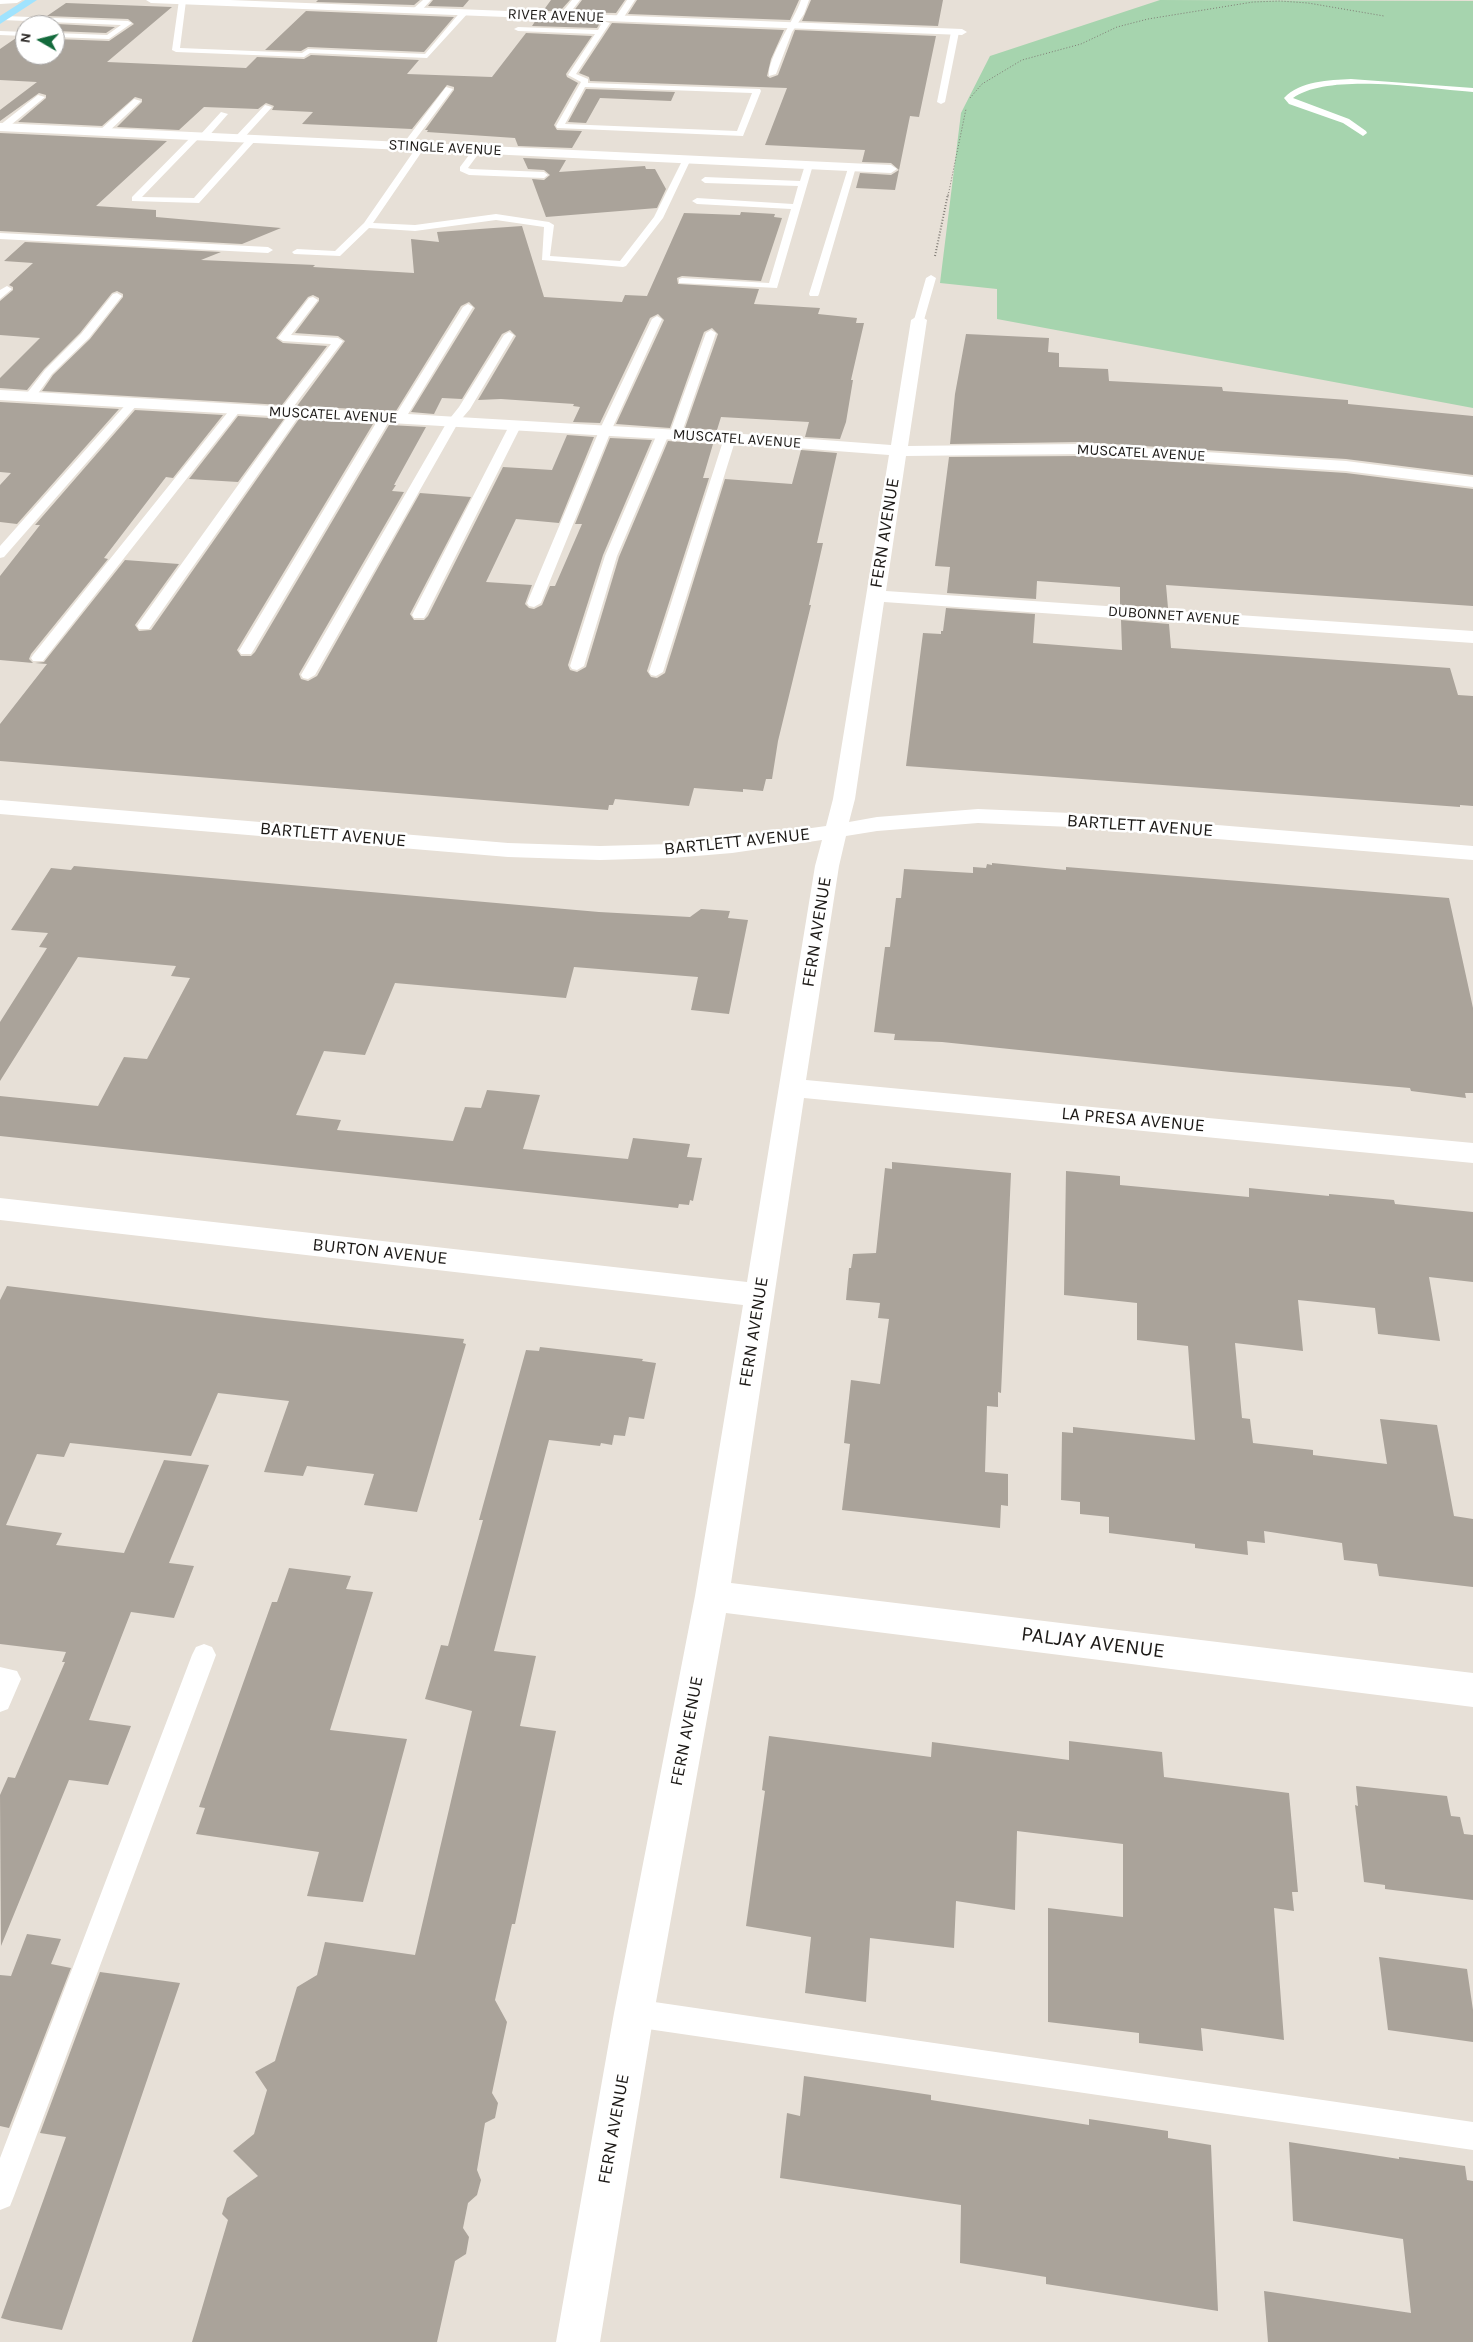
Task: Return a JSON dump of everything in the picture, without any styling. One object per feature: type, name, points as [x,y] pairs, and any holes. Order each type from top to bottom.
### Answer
[{"type":"main road","points":[[3,19],[32,0]]},
{"type":"street","name":"RIVER AVENUE","points":[[151,0],[279,2],[417,10],[958,32]]},
{"type":"street","name":"STINGLE AVENUE","points":[[2,127],[478,150],[683,148],[809,165],[891,169]]},
{"type":"street","name":"FERN AVENUE","points":[[578,2342],[634,2013],[712,1596],[827,866],[837,831],[919,320]]},
{"type":"street","name":"MUSCATEL AVENUE","points":[[0,395],[730,438],[897,451],[1080,449],[1168,454],[1346,466],[1473,482]]},
{"type":"street","name":"DUBONNET AVENUE","points":[[875,596],[1473,637]]},
{"type":"street","name":"BARTLETT AVENUE","points":[[0,807],[508,850],[582,852],[672,851],[780,841],[904,821],[978,816],[1071,820],[1473,853]]},
{"type":"street","name":"LA PRESA AVENUE","points":[[793,1088],[1473,1153]]},
{"type":"street","name":"BURTON AVENUE","points":[[0,1209],[760,1295]]},
{"type":"street","name":"PALJAY AVENUE","points":[[712,1596],[1473,1690]]},
{"type":"lane","points":[[417,10],[427,0]]},
{"type":"lane","points":[[563,16],[576,0]]},
{"type":"lane","points":[[582,85],[757,91],[740,134],[683,148],[560,126],[582,85],[585,81],[572,75],[600,32],[631,0]]},
{"type":"lane","points":[[772,74],[788,32],[794,25],[805,0]]},
{"type":"lane","points":[[182,1],[176,50],[304,55],[308,51],[427,56],[465,12]]},
{"type":"lane","points":[[65,21],[128,23],[109,37],[65,35]]},
{"type":"lane","points":[[518,29],[600,32]]},
{"type":"lane","points":[[0,32],[15,33]]},
{"type":"lane","points":[[941,102],[958,32]]},
{"type":"lane","points":[[1363,133],[1346,121],[1292,102],[1288,98],[1294,93],[1333,82],[1351,81],[1473,90]]},
{"type":"lane","points":[[406,146],[449,89]]},
{"type":"lane","points":[[2,127],[41,97]]},
{"type":"lane","points":[[103,132],[137,101]]},
{"type":"lane","points":[[239,138],[268,107]]},
{"type":"lane","points":[[224,114],[135,199],[196,201],[252,139]]},
{"type":"lane","points":[[297,252],[337,254],[366,225],[421,147]]},
{"type":"lane","points":[[366,225],[415,228],[496,217],[531,222],[549,225],[545,258],[623,264],[658,218],[683,148]]},
{"type":"lane","points":[[478,150],[464,169],[469,172],[544,175]]},
{"type":"lane","points":[[682,281],[772,286],[809,165]]},
{"type":"lane","points":[[814,294],[852,167]]},
{"type":"lane","points":[[705,180],[804,184]]},
{"type":"lane","points":[[697,201],[797,207]]},
{"type":"lane","points":[[0,236],[268,250]]},
{"type":"lane","points":[[919,320],[931,278]]},
{"type":"lane","points":[[30,397],[38,384],[87,334],[100,314],[116,296]]},
{"type":"lane","points":[[144,626],[338,341],[283,338],[313,300]]},
{"type":"lane","points":[[246,651],[392,418],[468,307]]},
{"type":"lane","points":[[534,603],[605,431],[657,319]]},
{"type":"lane","points":[[577,666],[611,556],[669,435],[711,333]]},
{"type":"lane","points":[[308,675],[453,422],[464,409],[508,335]]},
{"type":"lane","points":[[0,554],[133,403]]},
{"type":"lane","points":[[38,658],[236,409]]},
{"type":"lane","points":[[419,615],[515,426]]},
{"type":"lane","points":[[656,672],[730,438]]},
{"type":"lane","points":[[0,2196],[204,1655]]},
{"type":"lane","points":[[0,1678],[9,1679],[0,1701]]},
{"type":"lane","points":[[634,2013],[1473,2136]]},
{"type":"path","points":[[967,102],[982,84],[1022,60],[1081,44],[1117,27],[1148,19],[1215,7],[1280,1],[1384,16]]},
{"type":"path","points":[[931,278],[941,220],[966,109]]},
{"type":"green space","points":[[1160,0],[1473,1],[1473,408],[997,319],[997,289],[940,283],[961,113],[990,56]]},
{"type":"building","points":[[318,0],[420,0],[414,5],[316,2]]},
{"type":"building","points":[[433,0],[469,0],[463,7],[428,6]]},
{"type":"building","points":[[551,0],[570,0],[560,11],[543,11]]},
{"type":"building","points":[[582,0],[625,0],[616,13],[573,12]]},
{"type":"building","points":[[637,0],[799,0],[790,20],[628,14]]},
{"type":"building","points":[[811,0],[943,0],[938,26],[802,21]]},
{"type":"building","points":[[66,3],[172,7],[107,62],[246,68],[257,57],[304,59],[311,55],[419,60],[407,74],[492,77],[526,33],[592,36],[566,74],[567,77],[578,83],[554,125],[557,130],[582,131],[572,148],[518,146],[515,138],[427,132],[428,130],[425,130],[454,90],[454,87],[447,85],[412,129],[302,124],[313,112],[272,110],[274,106],[266,103],[258,109],[204,107],[179,130],[117,127],[142,102],[142,99],[135,97],[102,126],[18,122],[46,98],[46,95],[39,93],[0,121],[0,110],[37,82],[0,80],[0,49],[15,39],[15,65],[65,65],[65,39],[109,41],[134,24],[128,19],[48,15]]},
{"type":"building","points":[[306,11],[454,17],[424,52],[308,47],[301,51],[265,50]]},
{"type":"building","points":[[536,20],[600,23],[597,28],[532,26]]},
{"type":"building","points":[[612,23],[784,30],[771,59],[767,76],[770,78],[778,75],[795,30],[936,36],[919,117],[910,116],[895,190],[856,188],[860,173],[891,175],[899,170],[891,163],[862,162],[865,150],[765,145],[787,88],[590,81],[589,77],[579,73]]},
{"type":"building","points":[[65,24],[115,27],[106,33],[65,31]]},
{"type":"building","points":[[586,89],[675,92],[671,101],[600,98],[586,123],[568,122]]},
{"type":"building","points":[[0,133],[167,141],[96,206],[156,210],[156,217],[281,228],[242,244],[0,231]]},
{"type":"building","points":[[523,158],[566,160],[559,172],[645,166],[646,169],[655,169],[666,189],[657,208],[546,217],[532,179],[544,180],[550,175],[544,170],[528,169]]},
{"type":"building","points":[[741,212],[775,214],[774,217],[782,218],[761,281],[682,276],[677,278],[678,284],[759,289],[754,304],[820,308],[818,314],[857,318],[856,323],[864,323],[851,380],[853,380],[846,422],[840,439],[805,437],[809,422],[721,417],[717,430],[685,428],[718,334],[712,328],[704,332],[670,428],[616,424],[664,320],[658,314],[650,318],[600,423],[573,422],[580,407],[573,406],[574,404],[501,399],[478,400],[516,336],[510,330],[502,334],[462,399],[442,398],[434,414],[411,412],[475,308],[469,302],[461,306],[396,411],[297,406],[345,341],[338,336],[295,333],[319,301],[319,298],[313,295],[308,297],[276,338],[283,343],[327,346],[282,405],[42,391],[53,375],[90,339],[123,297],[123,294],[117,291],[112,293],[80,333],[44,369],[27,390],[0,388],[0,378],[40,338],[0,335],[0,301],[13,290],[13,287],[9,285],[33,263],[4,261],[25,242],[221,252],[201,260],[315,265],[313,267],[414,273],[411,239],[439,242],[437,232],[522,226],[544,297],[622,302],[625,295],[647,296],[684,213],[740,215]]},
{"type":"building","points":[[966,334],[1049,338],[1048,352],[1059,353],[1059,367],[1108,369],[1109,381],[1222,387],[1223,391],[1348,400],[1348,404],[1473,416],[1473,475],[1346,459],[1080,442],[950,444],[955,394]]},
{"type":"building","points":[[0,402],[119,409],[17,524],[0,522],[0,485],[11,473],[0,472]]},
{"type":"building","points":[[135,410],[223,415],[173,478],[166,477],[104,558],[108,559],[31,654],[29,659],[33,663],[0,660],[0,576],[40,525],[35,525]]},
{"type":"building","points":[[238,416],[284,419],[238,482],[189,479]]},
{"type":"building","points":[[299,419],[373,424],[237,650],[241,656],[251,656],[255,652],[389,425],[426,427],[392,491],[404,492],[299,674],[301,679],[308,681],[317,676],[420,493],[471,497],[410,614],[414,620],[424,620],[428,616],[503,467],[552,470],[567,435],[594,437],[559,523],[516,519],[486,582],[532,585],[525,604],[529,608],[534,609],[542,605],[550,586],[555,586],[582,524],[575,524],[610,438],[652,440],[603,555],[568,665],[570,670],[577,672],[586,667],[619,557],[668,441],[713,444],[703,478],[709,478],[647,671],[651,677],[657,678],[665,673],[725,479],[792,484],[801,450],[837,453],[817,543],[823,543],[809,605],[811,605],[778,741],[772,779],[766,779],[763,791],[743,789],[743,792],[694,788],[689,806],[615,799],[613,805],[609,805],[608,810],[0,761],[0,724],[47,664],[35,663],[44,662],[125,560],[179,564],[135,625],[139,631],[151,630]]},
{"type":"building","points":[[1080,456],[1346,473],[1473,489],[1473,606],[1166,585],[1168,608],[1120,605],[1120,587],[1037,581],[1036,599],[947,593],[950,567],[935,566],[949,457]]},
{"type":"building","points":[[946,608],[1035,614],[1033,643],[1122,650],[1121,620],[1169,624],[1171,648],[1450,668],[1458,695],[1473,696],[1473,806],[1460,805],[1460,807],[906,766],[923,633],[941,634]]},
{"type":"building","points":[[992,863],[1066,870],[1066,867],[1449,898],[1473,1008],[1473,1093],[1465,1093],[1466,1098],[1411,1091],[1410,1088],[1231,1072],[942,1042],[894,1040],[895,1034],[874,1032],[885,947],[890,947],[896,898],[901,898],[904,869],[973,873],[973,867],[986,868],[987,864],[992,865]]},
{"type":"building","points":[[74,866],[599,912],[690,917],[701,909],[730,911],[728,918],[748,920],[729,1014],[691,1010],[698,977],[574,967],[566,998],[395,983],[365,1055],[324,1051],[296,1115],[341,1120],[337,1130],[453,1141],[465,1107],[481,1108],[487,1090],[540,1095],[523,1149],[628,1159],[633,1138],[690,1144],[687,1157],[702,1158],[693,1201],[690,1200],[689,1205],[679,1204],[678,1208],[0,1136],[0,1096],[98,1106],[124,1057],[147,1059],[190,978],[171,976],[176,966],[78,957],[0,1081],[0,1022],[47,948],[39,947],[48,933],[11,930],[51,868],[71,870]]},
{"type":"building","points":[[892,1162],[1011,1173],[1001,1393],[998,1392],[998,1407],[987,1406],[985,1472],[1008,1474],[1008,1506],[1001,1505],[1000,1528],[842,1510],[850,1444],[844,1443],[851,1380],[880,1384],[889,1319],[878,1318],[880,1303],[846,1300],[849,1268],[851,1268],[853,1254],[876,1253],[885,1168],[892,1169]]},
{"type":"building","points":[[1066,1171],[1120,1176],[1120,1185],[1249,1197],[1249,1188],[1329,1196],[1329,1194],[1394,1200],[1395,1204],[1473,1212],[1473,1282],[1429,1277],[1440,1341],[1378,1334],[1375,1308],[1298,1300],[1303,1351],[1235,1343],[1242,1418],[1250,1419],[1253,1443],[1313,1450],[1313,1455],[1387,1464],[1380,1419],[1437,1425],[1454,1516],[1473,1519],[1473,1587],[1379,1576],[1377,1564],[1344,1560],[1342,1543],[1264,1531],[1265,1543],[1247,1541],[1248,1555],[1195,1548],[1195,1544],[1109,1533],[1109,1517],[1080,1514],[1080,1502],[1061,1500],[1062,1432],[1073,1433],[1073,1427],[1195,1440],[1188,1346],[1137,1340],[1137,1303],[1064,1295]]},
{"type":"building","points":[[7,1286],[265,1318],[464,1339],[463,1343],[466,1344],[417,1512],[364,1505],[374,1474],[307,1466],[303,1476],[264,1472],[289,1401],[218,1393],[191,1456],[70,1443],[64,1457],[37,1454],[6,1525],[62,1533],[56,1545],[124,1553],[164,1460],[209,1465],[169,1563],[194,1566],[174,1618],[131,1612],[89,1720],[131,1726],[108,1785],[69,1780],[1,1946],[0,1795],[8,1777],[15,1778],[65,1662],[62,1662],[66,1652],[0,1644],[0,1300]]},
{"type":"building","points":[[540,1347],[643,1359],[642,1361],[656,1363],[644,1419],[629,1417],[625,1436],[614,1435],[612,1445],[601,1443],[600,1446],[549,1440],[494,1651],[536,1656],[520,1726],[556,1731],[515,1924],[512,1924],[495,2000],[507,2022],[492,2093],[498,2103],[495,2118],[485,2123],[477,2170],[481,2180],[477,2195],[468,2203],[463,2228],[469,2237],[466,2254],[455,2261],[437,2342],[192,2342],[228,2220],[222,2214],[227,2198],[258,2176],[233,2151],[254,2134],[267,2090],[255,2072],[275,2061],[297,1987],[317,1975],[325,1942],[415,1955],[472,1711],[425,1699],[441,1645],[448,1646],[483,1520],[479,1520],[526,1350],[539,1351]]},
{"type":"building","points":[[289,1568],[351,1576],[346,1589],[373,1592],[330,1730],[407,1739],[363,1902],[307,1896],[319,1852],[196,1834],[205,1808],[199,1807],[272,1602],[277,1602]]},
{"type":"building","points":[[769,1736],[931,1757],[932,1742],[1069,1760],[1069,1741],[1162,1752],[1164,1777],[1289,1793],[1298,1892],[1292,1892],[1294,1911],[1274,1908],[1284,2040],[1201,2028],[1203,2051],[1139,2043],[1139,2033],[1048,2022],[1048,1908],[1123,1917],[1123,1844],[1017,1831],[1015,1910],[956,1901],[954,1948],[870,1938],[866,2002],[805,1993],[811,1937],[746,1926],[765,1791],[762,1790]]},
{"type":"building","points":[[1356,1786],[1447,1796],[1451,1816],[1460,1817],[1464,1834],[1473,1835],[1473,1900],[1385,1889],[1385,1885],[1364,1882],[1355,1805],[1358,1806]]},
{"type":"building","points":[[27,1934],[61,1939],[51,1964],[71,1968],[9,2128],[0,2126],[0,1975],[11,1976]]},
{"type":"building","points":[[1379,1957],[1467,1969],[1473,2010],[1473,2042],[1388,2030]]},
{"type":"building","points":[[100,1972],[180,1983],[62,2330],[1,2318],[66,2137],[40,2133]]},
{"type":"building","points":[[804,2076],[931,2095],[931,2100],[1089,2125],[1089,2119],[1168,2131],[1168,2138],[1211,2145],[1218,2311],[1046,2284],[1046,2277],[960,2263],[961,2205],[780,2178],[787,2113],[800,2116]]},
{"type":"building","points":[[1289,2142],[1399,2159],[1399,2157],[1465,2166],[1467,2180],[1473,2181],[1473,2342],[1268,2342],[1264,2291],[1411,2313],[1403,2239],[1293,2221]]}]
